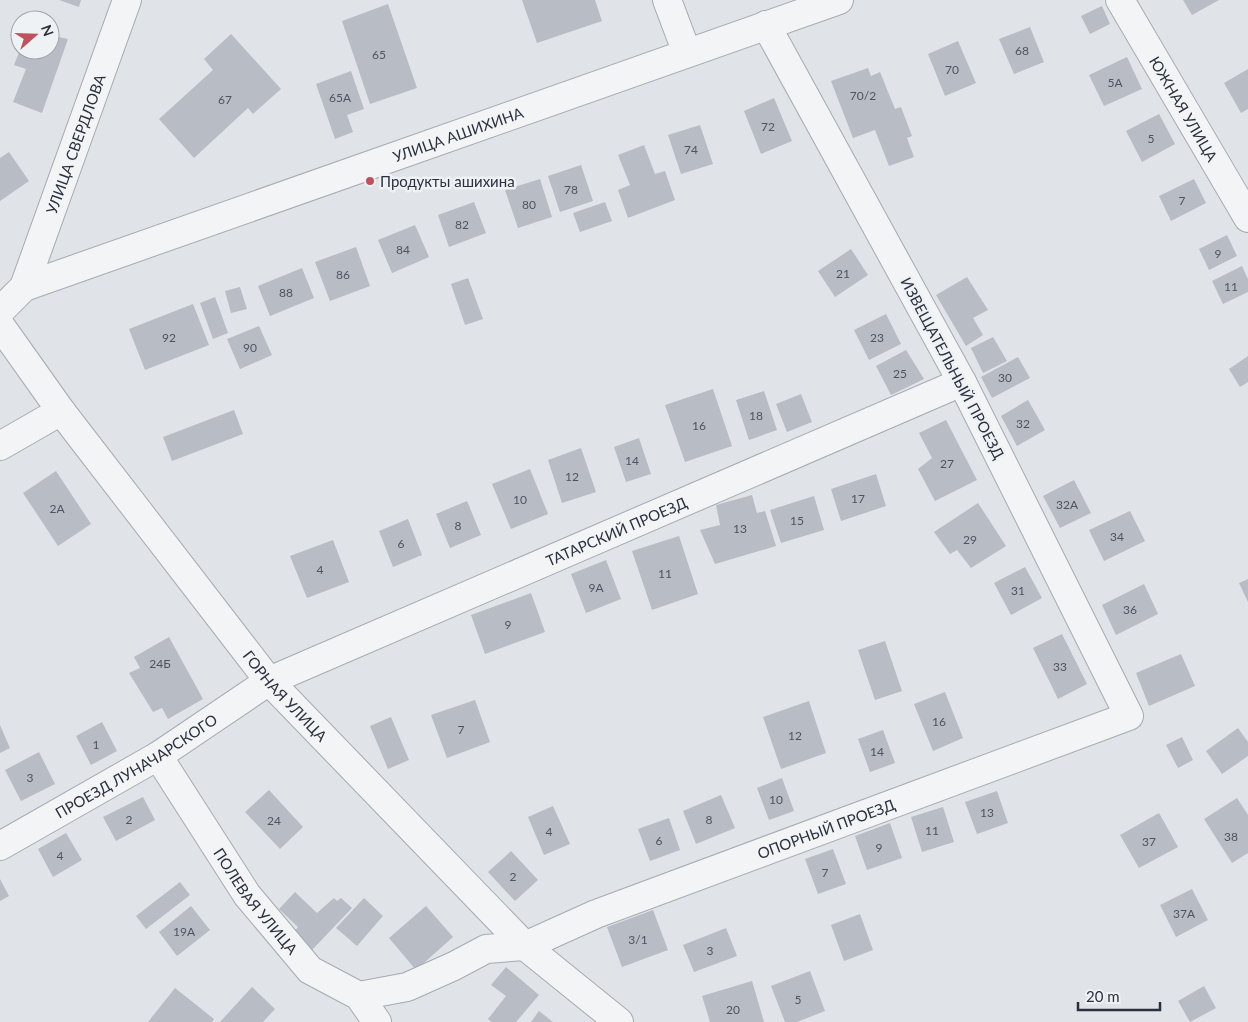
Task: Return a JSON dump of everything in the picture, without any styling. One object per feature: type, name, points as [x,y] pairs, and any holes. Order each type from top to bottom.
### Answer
[{"type":"street","name":"УЛИЦА СВЕРДЛОВА","points":[[24,287],[127,0]]},
{"type":"street","points":[[668,0],[687,53]]},
{"type":"street","name":"УЛИЦА АШИХИНА","points":[[0,311],[24,287],[839,0]]},
{"type":"street","name":"ЮЖНАЯ УЛИЦА","points":[[1120,0],[1248,218]]},
{"type":"street","name":"ИЗВЕЩАТЕЛЬНЫЙ ПРОЕЗД","points":[[766,25],[962,382],[1129,716]]},
{"type":"street","name":"ГОРНАЯ УЛИЦА","points":[[0,326],[61,411],[269,681],[525,946],[619,1022]]},
{"type":"street","name":"ТАТАРСКИЙ ПРОЕЗД","points":[[269,681],[962,382]]},
{"type":"street","points":[[0,446],[61,411]]},
{"type":"street","name":"ПРОЕЗД ЛУНАЧАРСКОГО","points":[[0,846],[158,756],[269,681]]},
{"type":"street","name":"ОПОРНЫЙ ПРОЕЗД","points":[[525,946],[596,914],[1129,716]]},
{"type":"street","name":"ПОЛЕВАЯ УЛИЦА","points":[[158,756],[247,895],[310,970],[358,996],[377,1022]]},
{"type":"street","points":[[358,996],[408,988],[486,948],[525,946]]},
{"type":"building","points":[[59,0],[81,0],[79,7]]},
{"type":"building","points":[[522,0],[595,0],[602,21],[537,43]]},
{"type":"building","points":[[1183,0],[1219,0],[1192,15]]},
{"type":"building","points":[[388,4],[417,88],[370,104],[342,21]]},
{"type":"building","points":[[1102,6],[1110,24],[1090,34],[1081,16]]},
{"type":"building","points":[[1030,27],[1044,62],[1014,74],[999,39]]},
{"type":"building","points":[[231,34],[281,89],[253,114],[248,108],[194,158],[159,119],[213,70],[204,59]]},
{"type":"building","points":[[60,37],[68,39],[42,113],[13,102],[26,69],[14,65],[16,60],[60,60]]},
{"type":"building","points":[[958,41],[976,83],[945,96],[928,54]]},
{"type":"building","points":[[1127,57],[1142,89],[1104,106],[1089,75]]},
{"type":"building","points":[[868,68],[871,76],[880,72],[895,109],[901,107],[912,136],[907,138],[914,157],[889,166],[875,130],[853,138],[831,81]]},
{"type":"building","points":[[1248,69],[1248,109],[1241,113],[1224,83]]},
{"type":"building","points":[[351,71],[364,109],[347,115],[353,132],[335,139],[316,84]]},
{"type":"building","points":[[774,98],[792,141],[761,154],[744,111]]},
{"type":"building","points":[[1159,114],[1175,144],[1142,162],[1126,131]]},
{"type":"building","points":[[700,125],[713,164],[681,174],[668,135]]},
{"type":"building","points":[[644,145],[655,174],[665,171],[675,200],[628,218],[618,190],[630,185],[618,155]]},
{"type":"building","points":[[9,152],[29,181],[0,201],[0,158]]},
{"type":"building","points":[[581,165],[593,201],[560,212],[548,176]]},
{"type":"building","points":[[540,179],[552,217],[518,228],[505,190]]},
{"type":"building","points":[[1194,179],[1206,203],[1171,221],[1159,196]]},
{"type":"building","points":[[474,202],[486,233],[449,247],[438,215]]},
{"type":"building","points":[[605,202],[612,221],[580,232],[573,213]]},
{"type":"building","points":[[415,225],[429,257],[392,273],[378,240]]},
{"type":"building","points":[[1227,235],[1237,256],[1209,270],[1199,249]]},
{"type":"building","points":[[356,247],[370,286],[330,301],[315,262]]},
{"type":"building","points":[[851,249],[868,275],[835,297],[818,271]]},
{"type":"building","points":[[1242,266],[1248,279],[1248,292],[1223,304],[1212,281]]},
{"type":"building","points":[[302,268],[314,298],[270,316],[258,286]]},
{"type":"building","points":[[967,277],[988,310],[973,318],[983,335],[966,346],[936,295]]},
{"type":"building","points":[[468,278],[483,319],[465,325],[451,284]]},
{"type":"building","points":[[240,287],[247,309],[231,313],[225,291]]},
{"type":"building","points":[[215,297],[228,333],[213,339],[200,303]]},
{"type":"building","points":[[193,304],[209,345],[145,370],[129,329]]},
{"type":"building","points":[[886,314],[901,344],[869,360],[854,330]]},
{"type":"building","points":[[259,326],[272,355],[240,369],[227,339]]},
{"type":"building","points":[[993,337],[1007,361],[983,373],[971,348]]},
{"type":"building","points":[[906,350],[924,379],[891,395],[876,366]]},
{"type":"building","points":[[1248,356],[1248,382],[1240,387],[1229,369]]},
{"type":"building","points":[[1018,357],[1030,378],[992,398],[981,377]]},
{"type":"building","points":[[713,389],[732,446],[685,462],[665,405]]},
{"type":"building","points":[[764,391],[777,430],[749,440],[736,400]]},
{"type":"building","points":[[801,394],[812,422],[787,432],[776,404]]},
{"type":"building","points":[[1028,400],[1045,430],[1017,446],[1001,416]]},
{"type":"building","points":[[234,410],[243,434],[172,461],[163,437]]},
{"type":"building","points":[[946,420],[977,480],[935,501],[918,469],[932,458],[919,433]]},
{"type":"building","points":[[639,438],[651,474],[626,482],[614,447]]},
{"type":"building","points":[[581,448],[596,492],[562,503],[548,460]]},
{"type":"building","points":[[530,469],[548,514],[511,529],[492,484]]},
{"type":"building","points":[[56,471],[91,524],[58,546],[23,493]]},
{"type":"building","points":[[876,474],[886,506],[841,521],[831,489]]},
{"type":"building","points":[[1074,480],[1091,513],[1060,528],[1043,496]]},
{"type":"building","points":[[752,495],[757,513],[765,511],[776,546],[715,564],[700,530],[720,525],[716,505]]},
{"type":"building","points":[[814,496],[824,530],[781,543],[770,510]]},
{"type":"building","points":[[467,501],[481,535],[450,548],[436,514]]},
{"type":"building","points":[[978,503],[1006,546],[971,568],[957,550],[950,554],[934,532]]},
{"type":"building","points":[[1130,511],[1145,541],[1104,561],[1089,530]]},
{"type":"building","points":[[408,519],[422,555],[393,567],[379,531]]},
{"type":"building","points":[[679,536],[698,594],[652,610],[632,551]]},
{"type":"building","points":[[333,540],[349,582],[307,598],[290,556]]},
{"type":"building","points":[[606,560],[621,599],[586,613],[571,574]]},
{"type":"building","points":[[1025,567],[1042,598],[1011,615],[994,583]]},
{"type":"building","points":[[1248,579],[1248,602],[1239,583]]},
{"type":"building","points":[[1144,584],[1158,614],[1116,635],[1102,605]]},
{"type":"building","points":[[531,593],[545,632],[485,654],[471,615]]},
{"type":"building","points":[[1062,634],[1087,684],[1058,699],[1033,648]]},
{"type":"building","points":[[169,637],[203,699],[168,719],[162,708],[153,712],[129,673],[140,668],[134,657]]},
{"type":"building","points":[[885,641],[902,691],[875,700],[858,650]]},
{"type":"building","points":[[1181,654],[1195,686],[1149,706],[1136,673]]},
{"type":"building","points":[[945,692],[963,738],[933,751],[914,704]]},
{"type":"building","points":[[475,700],[490,742],[447,758],[431,715]]},
{"type":"building","points":[[809,701],[826,753],[781,769],[763,717]]},
{"type":"building","points":[[391,717],[409,760],[388,769],[370,726]]},
{"type":"building","points":[[102,722],[117,751],[91,765],[76,736]]},
{"type":"building","points":[[0,725],[10,748],[0,753]]},
{"type":"building","points":[[1238,728],[1248,742],[1248,756],[1222,774],[1206,751]]},
{"type":"building","points":[[883,730],[895,763],[870,772],[858,739]]},
{"type":"building","points":[[1182,737],[1193,760],[1178,768],[1166,745]]},
{"type":"building","points":[[39,752],[55,784],[21,801],[5,770]]},
{"type":"building","points":[[782,778],[794,811],[769,820],[757,788]]},
{"type":"building","points":[[269,790],[303,827],[280,849],[245,812]]},
{"type":"building","points":[[997,791],[1008,823],[977,834],[965,802]]},
{"type":"building","points":[[721,795],[735,828],[696,844],[683,811]]},
{"type":"building","points":[[143,797],[155,820],[116,841],[103,817]]},
{"type":"building","points":[[1237,798],[1248,815],[1248,853],[1232,863],[1204,819]]},
{"type":"building","points":[[553,806],[570,844],[544,855],[528,817]]},
{"type":"building","points":[[943,807],[954,842],[922,852],[911,817]]},
{"type":"building","points":[[1159,813],[1178,847],[1139,868],[1120,835]]},
{"type":"building","points":[[669,818],[680,850],[650,861],[638,829]]},
{"type":"building","points":[[890,823],[902,858],[867,870],[855,836]]},
{"type":"building","points":[[66,833],[82,860],[53,877],[38,849]]},
{"type":"building","points":[[833,849],[846,884],[818,894],[805,859]]},
{"type":"building","points":[[511,851],[538,880],[515,901],[488,872]]},
{"type":"building","points":[[0,879],[9,896],[0,901]]},
{"type":"building","points":[[180,882],[190,895],[146,929],[136,916]]},
{"type":"building","points":[[1192,889],[1208,920],[1176,937],[1160,905]]},
{"type":"building","points":[[295,892],[317,913],[334,898],[337,901],[341,898],[352,908],[312,950],[294,932],[298,927],[279,909]]},
{"type":"building","points":[[364,898],[383,916],[357,946],[336,928]]},
{"type":"building","points":[[191,906],[210,930],[177,956],[159,932]]},
{"type":"building","points":[[426,906],[453,937],[416,970],[389,938]]},
{"type":"building","points":[[653,910],[668,950],[622,967],[607,927]]},
{"type":"building","points":[[860,914],[873,950],[844,961],[831,925]]},
{"type":"building","points":[[726,928],[737,956],[694,972],[683,945]]},
{"type":"building","points":[[506,967],[539,995],[516,1022],[492,1022],[488,1019],[506,996],[491,985]]},
{"type":"building","points":[[810,971],[825,1011],[797,1022],[785,1022],[771,986]]},
{"type":"building","points":[[752,981],[764,1022],[710,1022],[702,996]]},
{"type":"building","points":[[1204,986],[1216,1008],[1190,1022],[1178,1001]]},
{"type":"building","points":[[252,987],[275,1009],[263,1022],[220,1022]]},
{"type":"building","points":[[175,988],[214,1019],[212,1022],[148,1022]]},
{"type":"building","points":[[539,1011],[553,1022],[531,1022]]},
{"type":"place","name":"Продукты ашихина","points":[[370,181]]}]
